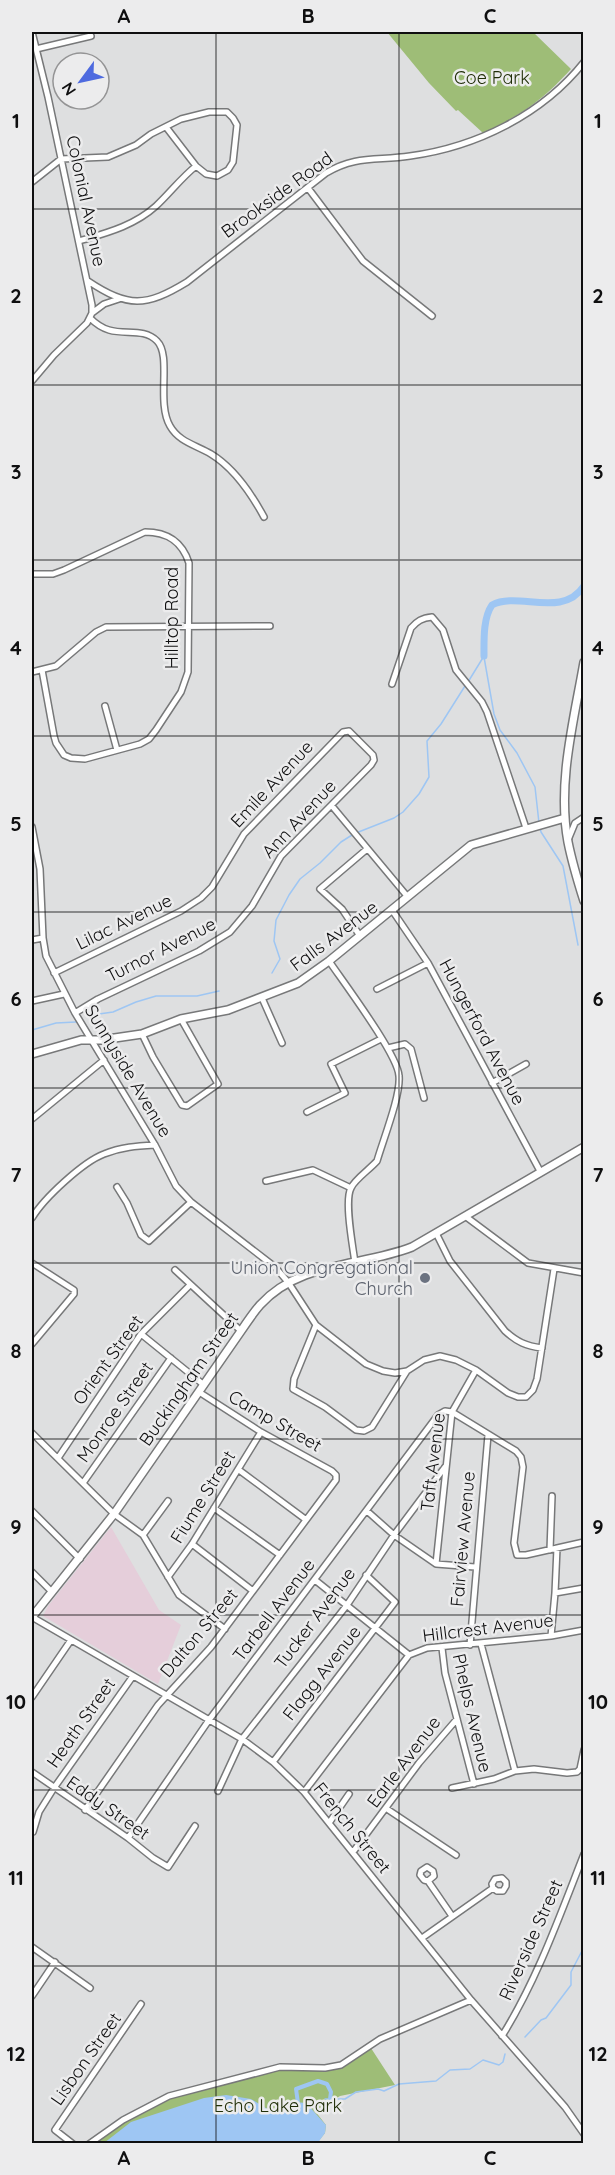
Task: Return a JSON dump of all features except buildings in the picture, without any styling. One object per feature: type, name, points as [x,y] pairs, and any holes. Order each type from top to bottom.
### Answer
[{"type":"main road","points":[[584,662],[566,775],[568,842],[584,901]]},
{"type":"main road","name":"Falls Avenue","points":[[32,1054],[81,1040],[142,1034],[181,1019],[228,1010],[298,983],[329,961],[474,843],[566,818]]},
{"type":"main road","name":"Buckingham Street","points":[[32,1617],[114,1514],[260,1305],[288,1282],[311,1271],[389,1256],[412,1246],[584,1147]]},
{"type":"street","name":"Colonial Avenue","points":[[32,32],[88,281],[91,316]]},
{"type":"street","points":[[36,49],[91,36]]},
{"type":"street","name":"Brookside Road","points":[[88,281],[119,299],[136,302],[170,292],[187,282],[340,165],[355,160],[390,158],[436,151],[512,123],[544,102],[584,62]]},
{"type":"street","points":[[32,182],[61,159],[108,157],[136,145],[166,127],[187,117],[209,112],[227,112],[237,125],[233,162],[228,170],[217,176],[206,174],[196,166],[166,127]]},
{"type":"street","points":[[79,241],[107,233],[143,217],[158,205],[183,176],[196,166]]},
{"type":"street","points":[[308,188],[363,261],[432,316]]},
{"type":"street","name":"Brookside Road","points":[[91,316],[104,304],[119,299]]},
{"type":"street","points":[[32,381],[91,316],[110,330],[147,334],[161,345],[164,355],[163,401],[170,426],[185,442],[212,454],[226,465],[247,488],[264,517]]},
{"type":"street","name":"Hilltop Road","points":[[32,574],[52,574],[64,570],[137,533],[151,532],[171,537],[183,548],[189,563],[188,672],[181,692],[149,739],[140,744],[85,759],[70,758],[56,743],[42,670]]},
{"type":"street","points":[[392,684],[411,628],[424,618],[432,617],[443,630],[456,670],[487,712],[529,827]]},
{"type":"street","points":[[32,672],[56,666],[96,632],[106,627],[270,626]]},
{"type":"street","points":[[105,706],[117,750]]},
{"type":"street","name":"Ann Avenue","points":[[230,932],[252,906],[282,856],[374,760],[373,754],[346,730]]},
{"type":"street","name":"Emile Avenue","points":[[206,894],[244,834],[314,760],[346,730]]},
{"type":"street","points":[[332,806],[407,896]]},
{"type":"street","points":[[568,842],[575,823],[584,817]]},
{"type":"street","name":"Sunnyside Avenue","points":[[32,827],[40,869],[46,956],[64,994],[155,1145],[176,1186],[191,1202],[275,1267],[288,1282],[316,1325],[366,1364],[394,1373],[406,1371]]},
{"type":"street","points":[[360,936],[342,909],[320,889],[367,849]]},
{"type":"street","name":"Lilac Avenue","points":[[54,973],[181,911],[206,894]]},
{"type":"street","name":"Hungerford Avenue","points":[[392,910],[428,963],[540,1172]]},
{"type":"street","name":"Turnor Avenue","points":[[75,1013],[98,999],[200,951],[230,932]]},
{"type":"street","points":[[32,940],[43,938]]},
{"type":"street","points":[[329,961],[388,1048],[399,1075],[398,1092],[377,1161],[351,1188],[348,1195],[355,1263]]},
{"type":"street","points":[[377,990],[428,963]]},
{"type":"street","points":[[32,1001],[64,994]]},
{"type":"street","points":[[262,998],[282,1043]]},
{"type":"street","points":[[142,1034],[153,1057],[184,1106],[218,1084],[181,1019]]},
{"type":"street","points":[[306,1112],[345,1093],[332,1064],[381,1039]]},
{"type":"street","points":[[388,1048],[405,1044],[411,1049],[424,1098]]},
{"type":"street","points":[[32,1119],[104,1060]]},
{"type":"street","points":[[492,1083],[526,1064]]},
{"type":"street","points":[[32,1218],[50,1194],[102,1155],[128,1146],[155,1145]]},
{"type":"street","points":[[266,1181],[313,1170],[351,1188]]},
{"type":"street","points":[[117,1187],[127,1203],[141,1236],[146,1241],[156,1236],[191,1202]]},
{"type":"street","points":[[465,1216],[528,1263],[554,1269],[583,1271]]},
{"type":"street","points":[[436,1233],[450,1261],[505,1331],[526,1346],[542,1348]]},
{"type":"street","points":[[32,1263],[74,1290],[74,1294],[32,1344]]},
{"type":"street","points":[[316,1325],[294,1379],[293,1389],[326,1407],[356,1430],[364,1431],[372,1427],[406,1371],[424,1360],[440,1356],[456,1360],[476,1370],[507,1394],[526,1397],[533,1390],[537,1379],[554,1269]]},
{"type":"street","points":[[175,1270],[241,1331]]},
{"type":"street","name":"Orient Street","points":[[58,1458],[141,1334],[190,1285]]},
{"type":"street","points":[[141,1334],[204,1385]]},
{"type":"street","name":"Monroe Street","points":[[83,1483],[171,1358]]},
{"type":"street","name":"Taft Avenue","points":[[436,1564],[452,1412],[476,1370]]},
{"type":"street","name":"Camp Street","points":[[199,1392],[261,1432],[336,1475]]},
{"type":"street","name":"Tarbell Avenue","points":[[128,1838],[209,1720],[438,1415],[445,1411],[452,1412]]},
{"type":"street","points":[[452,1412],[516,1451],[521,1457],[523,1467],[514,1543],[517,1555],[584,1542]]},
{"type":"street","name":"Fiume Street","points":[[168,1577],[192,1544],[261,1432]]},
{"type":"street","points":[[32,1433],[114,1514],[143,1535],[179,1595],[225,1629]]},
{"type":"street","name":"Fairview Avenue","points":[[470,1645],[488,1435]]},
{"type":"street","name":"Tucker Avenue","points":[[218,1791],[242,1739],[347,1605],[394,1535],[445,1467]]},
{"type":"street","points":[[239,1470],[305,1519]]},
{"type":"street","name":"Dalton Street","points":[[85,1810],[158,1705],[212,1647],[336,1480],[336,1475]]},
{"type":"street","points":[[551,1636],[555,1593],[552,1496]]},
{"type":"street","points":[[143,1535],[168,1501]]},
{"type":"street","points":[[214,1508],[280,1555]]},
{"type":"street","points":[[32,1511],[80,1559]]},
{"type":"street","points":[[367,1511],[394,1535],[436,1564],[475,1567]]},
{"type":"street","points":[[192,1544],[253,1591]]},
{"type":"street","points":[[32,1572],[52,1592]]},
{"type":"street","name":"Flagg Avenue","points":[[273,1762],[395,1602],[366,1575]]},
{"type":"street","name":"Hillcrest Avenue","points":[[315,1580],[409,1655],[427,1648],[551,1636],[584,1630]]},
{"type":"street","points":[[555,1593],[584,1588]]},
{"type":"street","name":"French Street","points":[[32,1617],[242,1739],[273,1762],[304,1792],[471,2000],[565,2107],[584,2134]]},
{"type":"street","points":[[32,1696],[71,1640]]},
{"type":"street","points":[[481,1644],[515,1771]]},
{"type":"street","name":"Phelps Avenue","points":[[442,1648],[445,1673],[474,1784]]},
{"type":"street","points":[[304,1792],[409,1655]]},
{"type":"street","name":"Heath Street","points":[[33,1832],[39,1812],[54,1788],[133,1676]]},
{"type":"street","name":"Earle Avenue","points":[[353,1852],[419,1763],[452,1722],[457,1719]]},
{"type":"street","points":[[452,1788],[474,1784],[515,1771],[534,1769],[577,1772],[580,1769],[584,1750]]},
{"type":"street","name":"Eddy Street","points":[[32,1772],[168,1867],[195,1826]]},
{"type":"street","points":[[328,1823],[349,1794]]},
{"type":"street","points":[[387,1809],[456,1855]]},
{"type":"street","name":"Riverside Street","points":[[502,2036],[524,1996],[584,1854]]},
{"type":"street","points":[[428,1881],[452,1916]]},
{"type":"street","points":[[422,1938],[493,1888]]},
{"type":"street","points":[[32,1947],[90,1988]]},
{"type":"street","points":[[32,1996],[55,1962]]},
{"type":"street","points":[[88,2144],[123,2120],[169,2096],[280,2067],[325,2068],[341,2065],[380,2039],[471,2000]]},
{"type":"street","name":"Lisbon Street","points":[[73,2144],[55,2130],[141,2004]]},
{"type":"shaded area","points":[[111,1527],[159,1610],[181,1625],[158,1684],[43,1616],[48,1606]]},
{"type":"green space","name":"Coe Park","points":[[387,32],[533,32],[571,69],[530,106],[483,133],[458,110],[456,111],[429,83]]},
{"type":"green space","name":"Echo Lake Park","points":[[369,2045],[395,2085],[340,2096],[315,2111],[326,2125],[325,2133],[317,2143],[89,2144],[169,2096],[280,2067],[341,2065]]},
{"type":"water","points":[[226,2095],[251,2099],[269,2110],[277,2111],[295,2102],[306,2103],[326,2125],[325,2133],[317,2144],[104,2143],[131,2122],[204,2098]]},
{"type":"waterway","points":[[484,656],[486,623],[492,605],[514,601],[540,603],[564,601],[575,596],[584,586]]},
{"type":"waterway","points":[[468,682],[484,656]]},
{"type":"waterway","points":[[484,657],[494,714],[500,730],[517,753],[535,787],[539,823]]},
{"type":"waterway","points":[[356,833],[394,818],[403,812],[419,794],[429,777],[427,741],[441,724],[465,686]]},
{"type":"waterway","points":[[540,827],[563,866],[578,945]]},
{"type":"waterway","points":[[272,973],[280,959],[274,941],[276,920],[289,895],[300,879],[352,835]]},
{"type":"waterway","points":[[99,1014],[113,1012],[156,996],[197,996],[219,991]]},
{"type":"waterway","points":[[32,1030],[56,1023],[76,1022]]},
{"type":"waterway","points":[[525,2037],[541,2020],[546,2018],[571,1985],[571,1972],[584,1947]]},
{"type":"waterway","points":[[325,2099],[345,2099],[356,2092],[378,2089],[384,2091],[399,2084],[436,2081],[450,2070],[470,2069],[483,2060],[499,2065],[503,2062],[505,2054]]},
{"type":"waterway","points":[[298,2103],[296,2089],[318,2081],[327,2084],[331,2092],[330,2099]]},
{"type":"place","name":"Union Congregational Church","points":[[425,1278]]}]
